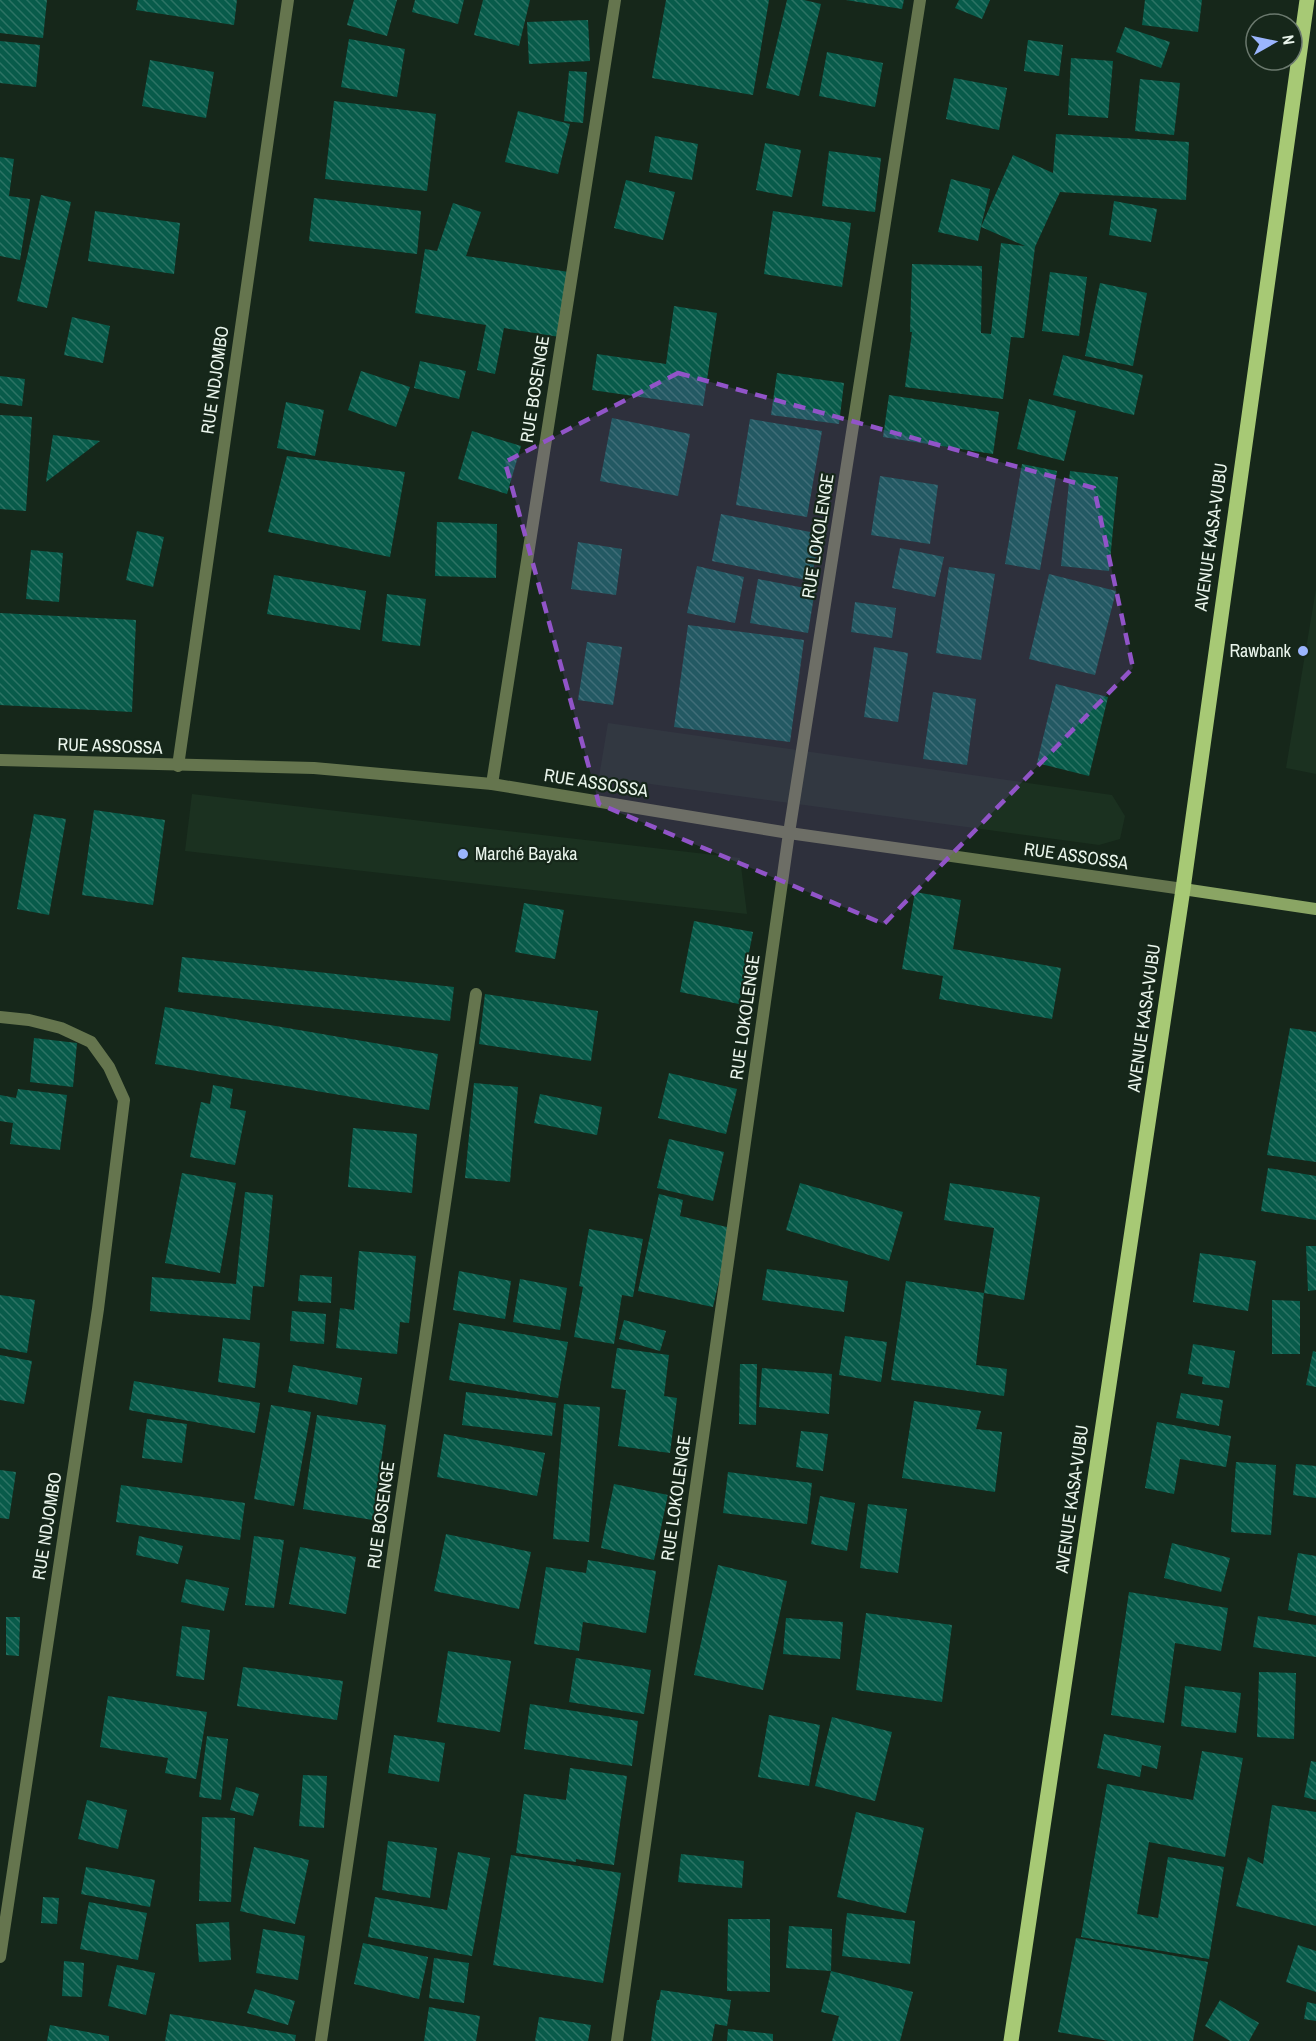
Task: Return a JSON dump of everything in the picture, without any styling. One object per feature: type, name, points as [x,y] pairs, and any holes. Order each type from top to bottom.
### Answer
[{"type":"main road","name":"AVENUE KASA-VUBU","points":[[1011,2041],[1183,888],[1307,0]]},
{"type":"main road","points":[[1183,888],[1316,909]]},
{"type":"street","name":"RUE NDJOMBO","points":[[178,766],[288,0]]},
{"type":"street","name":"RUE BOSENGE","points":[[492,784],[615,0]]},
{"type":"street","name":"RUE LOKOLENGE","points":[[618,2041],[789,833],[920,0]]},
{"type":"street","name":"RUE ASSOSSA","points":[[0,760],[314,768],[492,784],[789,833],[1183,888]]},
{"type":"street","name":"RUE BOSENGE","points":[[321,2041],[476,994]]},
{"type":"street","name":"RUE NDJOMBO","points":[[0,1017],[29,1020],[61,1028],[91,1042],[109,1067],[124,1100],[98,1309],[0,1956]]},
{"type":"highlighted area","points":[[678,373],[1094,488],[1133,668],[884,924],[599,804],[505,462]]},
{"type":"shaded area","points":[[1316,589],[1316,774],[1286,768]]},
{"type":"shaded area","points":[[608,723],[1112,795],[1125,816],[1120,839],[1099,845],[599,777]]},
{"type":"shaded area","name":"Marché Bayaka","points":[[192,794],[740,858],[747,914],[185,851]]},
{"type":"building","points":[[0,0],[47,0],[43,38],[0,33]]},
{"type":"building","points":[[138,0],[237,0],[234,25],[136,10]]},
{"type":"building","points":[[354,0],[397,0],[387,36],[347,25]]},
{"type":"building","points":[[415,0],[464,0],[458,24],[412,12]]},
{"type":"building","points":[[483,0],[530,0],[519,46],[474,35]]},
{"type":"building","points":[[666,0],[769,0],[753,95],[652,78]]},
{"type":"building","points":[[787,0],[804,0],[821,4],[799,96],[766,88]]},
{"type":"building","points":[[846,0],[904,0],[902,9]]},
{"type":"building","points":[[959,0],[990,0],[982,19],[955,8]]},
{"type":"building","points":[[1145,0],[1202,0],[1198,32],[1142,25]]},
{"type":"building","points":[[588,20],[590,61],[529,64],[527,22]]},
{"type":"building","points":[[1125,27],[1170,42],[1161,68],[1116,52]]},
{"type":"building","points":[[349,39],[405,49],[397,97],[341,87]]},
{"type":"building","points":[[1028,40],[1063,45],[1059,76],[1024,71]]},
{"type":"building","points":[[0,41],[40,45],[36,87],[0,83]]},
{"type":"building","points":[[827,52],[883,63],[875,107],[819,96]]},
{"type":"building","points":[[1071,58],[1113,61],[1108,118],[1068,115]]},
{"type":"building","points":[[150,60],[214,72],[206,118],[142,106]]},
{"type":"building","points":[[569,71],[587,72],[583,123],[564,121]]},
{"type":"building","points":[[954,78],[1007,88],[999,130],[946,119]]},
{"type":"building","points":[[1140,79],[1180,83],[1174,135],[1135,131]]},
{"type":"building","points":[[334,101],[436,114],[427,191],[325,179]]},
{"type":"building","points":[[518,111],[570,124],[558,174],[505,162]]},
{"type":"building","points":[[1056,134],[1189,142],[1186,200],[1060,192],[1035,247],[1024,338],[1011,337],[1003,399],[905,387],[912,332],[910,332],[912,264],[982,266],[981,333],[991,334],[1001,243],[1025,246],[981,227],[1013,155],[1053,173]]},
{"type":"building","points":[[655,136],[698,144],[692,180],[649,172]]},
{"type":"building","points":[[765,143],[801,150],[792,197],[756,190]]},
{"type":"building","points":[[829,151],[881,158],[875,212],[822,206]]},
{"type":"building","points":[[0,157],[14,159],[9,196],[30,199],[20,260],[0,256]]},
{"type":"building","points":[[951,179],[990,189],[978,241],[938,232]]},
{"type":"building","points":[[626,180],[675,192],[663,240],[614,228]]},
{"type":"building","points":[[41,195],[71,202],[47,308],[17,301]]},
{"type":"building","points":[[314,198],[421,211],[417,254],[309,241]]},
{"type":"building","points":[[1114,201],[1157,209],[1151,242],[1109,235]]},
{"type":"building","points":[[453,203],[481,212],[466,256],[575,273],[566,338],[504,328],[495,374],[477,370],[486,325],[415,313],[425,249],[437,251]]},
{"type":"building","points":[[95,211],[180,223],[174,274],[88,261]]},
{"type":"building","points":[[773,211],[851,223],[842,287],[764,274]]},
{"type":"building","points":[[1050,272],[1087,277],[1079,336],[1042,331]]},
{"type":"building","points":[[1100,283],[1147,293],[1133,366],[1085,356]]},
{"type":"building","points":[[674,306],[717,313],[703,406],[592,390],[597,354],[666,364]]},
{"type":"building","points":[[72,317],[110,326],[103,363],[64,355]]},
{"type":"building","points":[[1063,355],[1143,375],[1134,415],[1053,395]]},
{"type":"building","points":[[420,361],[466,371],[459,399],[414,388]]},
{"type":"building","points":[[361,371],[410,387],[396,427],[348,410]]},
{"type":"building","points":[[777,373],[844,383],[839,424],[771,415]]},
{"type":"building","points":[[0,376],[25,379],[22,406],[0,403]]},
{"type":"building","points":[[889,395],[999,412],[993,454],[883,437]]},
{"type":"building","points":[[1029,399],[1076,411],[1064,461],[1017,449]]},
{"type":"building","points":[[286,402],[324,410],[315,456],[277,448]]},
{"type":"building","points":[[0,415],[32,417],[26,511],[0,509]]},
{"type":"building","points":[[612,418],[690,434],[678,496],[600,481]]},
{"type":"building","points":[[750,419],[822,431],[807,517],[736,505]]},
{"type":"building","points":[[472,431],[521,446],[507,494],[458,479]]},
{"type":"building","points":[[53,435],[100,441],[46,482]]},
{"type":"building","points":[[287,456],[405,472],[390,557],[268,532]]},
{"type":"building","points":[[1022,464],[1057,471],[1040,570],[1005,564]]},
{"type":"building","points":[[1070,471],[1118,477],[1109,571],[1061,566]]},
{"type":"building","points":[[880,476],[938,485],[930,544],[871,535]]},
{"type":"building","points":[[721,514],[820,534],[811,581],[712,561]]},
{"type":"building","points":[[437,522],[497,524],[496,578],[435,576]]},
{"type":"building","points":[[137,531],[164,537],[153,587],[126,580]]},
{"type":"building","points":[[578,542],[622,549],[616,595],[571,589]]},
{"type":"building","points":[[900,548],[944,557],[935,597],[892,588]]},
{"type":"building","points":[[31,550],[63,553],[59,602],[26,599]]},
{"type":"building","points":[[697,566],[744,577],[735,623],[687,613]]},
{"type":"building","points":[[949,567],[995,574],[981,660],[936,653]]},
{"type":"building","points":[[1049,574],[1116,591],[1095,675],[1029,659]]},
{"type":"building","points":[[274,575],[366,591],[360,630],[267,614]]},
{"type":"building","points":[[758,579],[815,590],[808,633],[750,623]]},
{"type":"building","points":[[387,594],[426,599],[420,646],[382,641]]},
{"type":"building","points":[[855,602],[896,608],[892,638],[851,632]]},
{"type":"building","points":[[0,613],[136,620],[132,712],[0,705]]},
{"type":"building","points":[[688,625],[804,640],[790,742],[674,727]]},
{"type":"building","points":[[587,642],[622,647],[613,705],[578,700]]},
{"type":"building","points":[[874,647],[908,653],[898,722],[864,717]]},
{"type":"building","points":[[1056,684],[1108,697],[1089,776],[1037,763]]},
{"type":"building","points":[[933,692],[976,699],[967,765],[923,759]]},
{"type":"building","points":[[94,810],[165,820],[153,905],[82,895]]},
{"type":"building","points":[[34,814],[66,819],[49,915],[17,909]]},
{"type":"building","points":[[915,892],[961,900],[953,949],[1061,968],[1052,1019],[939,999],[943,976],[902,969]]},
{"type":"building","points":[[524,903],[564,910],[555,959],[515,952]]},
{"type":"building","points":[[694,921],[753,932],[739,1004],[680,992]]},
{"type":"building","points":[[182,957],[454,987],[450,1021],[178,992]]},
{"type":"building","points":[[485,994],[598,1011],[591,1061],[479,1044]]},
{"type":"building","points":[[165,1007],[438,1054],[429,1110],[155,1064]]},
{"type":"building","points":[[1290,1028],[1316,1032],[1316,1162],[1267,1155]]},
{"type":"building","points":[[34,1038],[77,1043],[73,1087],[30,1082]]},
{"type":"building","points":[[669,1073],[737,1089],[726,1134],[658,1118]]},
{"type":"building","points":[[474,1083],[518,1087],[510,1182],[465,1178]]},
{"type":"building","points":[[213,1085],[233,1089],[230,1108],[246,1111],[235,1165],[190,1157],[201,1102],[210,1104]]},
{"type":"building","points":[[18,1089],[67,1095],[60,1150],[10,1144],[13,1123],[0,1121],[0,1095],[16,1098]]},
{"type":"building","points":[[540,1094],[602,1107],[597,1135],[534,1123]]},
{"type":"building","points":[[353,1128],[417,1134],[412,1193],[348,1187]]},
{"type":"building","points":[[669,1139],[724,1152],[713,1201],[657,1188]]},
{"type":"building","points":[[1268,1168],[1316,1176],[1316,1220],[1261,1211]]},
{"type":"building","points":[[182,1173],[236,1183],[220,1273],[165,1263]]},
{"type":"building","points":[[800,1183],[903,1212],[889,1261],[786,1230]]},
{"type":"building","points":[[950,1183],[1040,1197],[1024,1300],[984,1293],[994,1228],[944,1220]]},
{"type":"building","points":[[245,1192],[273,1195],[264,1287],[253,1286],[250,1320],[150,1311],[152,1277],[236,1284]]},
{"type":"building","points":[[659,1194],[683,1200],[680,1216],[731,1228],[713,1307],[638,1291]]},
{"type":"building","points":[[589,1229],[643,1239],[633,1297],[622,1295],[614,1344],[574,1337],[583,1287],[579,1286]]},
{"type":"building","points":[[1306,1246],[1316,1246],[1316,1290],[1308,1291]]},
{"type":"building","points":[[359,1251],[416,1256],[409,1323],[400,1322],[397,1354],[336,1348],[340,1308],[354,1310]]},
{"type":"building","points":[[1200,1253],[1256,1261],[1248,1311],[1193,1302]]},
{"type":"building","points":[[767,1269],[848,1281],[844,1312],[762,1300]]},
{"type":"building","points":[[459,1271],[511,1281],[505,1319],[453,1310]]},
{"type":"building","points":[[300,1275],[332,1277],[331,1303],[298,1301]]},
{"type":"building","points":[[520,1279],[567,1288],[560,1330],[513,1322]]},
{"type":"building","points":[[906,1281],[984,1293],[976,1365],[1007,1369],[1004,1396],[891,1380]]},
{"type":"building","points":[[0,1295],[35,1300],[27,1353],[0,1348]]},
{"type":"building","points":[[1272,1300],[1300,1301],[1300,1354],[1272,1354]]},
{"type":"building","points":[[292,1311],[326,1314],[324,1344],[290,1341]]},
{"type":"building","points":[[624,1320],[666,1331],[660,1351],[619,1339]]},
{"type":"building","points":[[459,1323],[568,1342],[558,1398],[449,1380]]},
{"type":"building","points":[[845,1336],[887,1342],[881,1382],[839,1375]]},
{"type":"building","points":[[223,1338],[260,1343],[255,1388],[218,1382]]},
{"type":"building","points":[[1193,1344],[1235,1351],[1229,1388],[1202,1384],[1203,1377],[1188,1374]]},
{"type":"building","points":[[617,1348],[669,1355],[664,1396],[677,1398],[670,1453],[618,1446],[626,1390],[611,1388]]},
{"type":"building","points":[[1313,1351],[1316,1352],[1316,1387],[1306,1385]]},
{"type":"building","points":[[0,1355],[32,1361],[24,1404],[0,1400]]},
{"type":"building","points":[[740,1364],[757,1364],[756,1425],[739,1424]]},
{"type":"building","points":[[293,1365],[362,1378],[357,1405],[288,1392]]},
{"type":"building","points":[[762,1368],[832,1374],[829,1414],[759,1407]]},
{"type":"building","points":[[134,1381],[260,1403],[255,1433],[129,1410]]},
{"type":"building","points":[[466,1392],[556,1403],[552,1436],[462,1425]]},
{"type":"building","points":[[1181,1393],[1223,1400],[1219,1426],[1176,1418]]},
{"type":"building","points":[[914,1401],[981,1411],[976,1429],[1002,1432],[995,1492],[902,1478]]},
{"type":"building","points":[[564,1404],[600,1407],[589,1542],[553,1539]]},
{"type":"building","points":[[271,1405],[311,1412],[294,1506],[254,1499]]},
{"type":"building","points":[[317,1415],[386,1425],[373,1520],[303,1509]]},
{"type":"building","points":[[147,1419],[187,1424],[182,1463],[142,1458]]},
{"type":"building","points":[[1157,1422],[1231,1436],[1226,1467],[1180,1459],[1174,1494],[1145,1488]]},
{"type":"building","points":[[801,1431],[828,1434],[823,1471],[796,1467]]},
{"type":"building","points":[[444,1434],[545,1453],[537,1496],[437,1477]]},
{"type":"building","points":[[1236,1462],[1276,1465],[1271,1535],[1231,1532]]},
{"type":"building","points":[[1296,1464],[1316,1466],[1316,1498],[1293,1495]]},
{"type":"building","points":[[0,1470],[16,1472],[9,1519],[0,1518]]},
{"type":"building","points":[[728,1472],[812,1483],[807,1524],[723,1513]]},
{"type":"building","points":[[614,1484],[668,1495],[654,1560],[601,1548]]},
{"type":"building","points":[[121,1485],[245,1503],[240,1540],[116,1522]]},
{"type":"building","points":[[820,1496],[855,1503],[847,1551],[811,1544]]},
{"type":"building","points":[[868,1504],[907,1509],[898,1573],[860,1568]]},
{"type":"building","points":[[446,1534],[531,1552],[519,1609],[434,1591]]},
{"type":"building","points":[[139,1536],[183,1546],[178,1564],[136,1555]]},
{"type":"building","points":[[254,1536],[284,1540],[274,1608],[245,1605]]},
{"type":"building","points":[[1172,1543],[1230,1558],[1221,1592],[1164,1578]]},
{"type":"building","points":[[300,1547],[356,1557],[346,1614],[289,1604]]},
{"type":"building","points":[[1298,1553],[1316,1556],[1316,1616],[1288,1610]]},
{"type":"building","points":[[588,1560],[656,1571],[646,1633],[583,1622],[579,1651],[534,1644],[546,1567],[586,1573]]},
{"type":"building","points":[[718,1565],[787,1581],[763,1690],[694,1675]]},
{"type":"building","points":[[186,1579],[229,1588],[224,1611],[181,1602]]},
{"type":"building","points":[[1129,1592],[1228,1608],[1221,1651],[1175,1643],[1164,1723],[1111,1715]]},
{"type":"building","points":[[866,1613],[952,1625],[942,1702],[856,1690]]},
{"type":"building","points":[[1258,1616],[1316,1625],[1316,1657],[1253,1647]]},
{"type":"building","points":[[6,1617],[20,1617],[19,1656],[6,1655]]},
{"type":"building","points":[[786,1618],[843,1622],[840,1659],[783,1654]]},
{"type":"building","points":[[182,1626],[210,1630],[204,1680],[176,1676]]},
{"type":"building","points":[[448,1651],[511,1661],[500,1732],[437,1722]]},
{"type":"building","points":[[576,1658],[651,1670],[644,1714],[569,1702]]},
{"type":"building","points":[[243,1667],[343,1681],[337,1720],[237,1706]]},
{"type":"building","points":[[1259,1672],[1296,1673],[1294,1739],[1257,1737]]},
{"type":"building","points":[[1185,1686],[1241,1693],[1236,1733],[1181,1726]]},
{"type":"building","points":[[108,1696],[207,1712],[196,1779],[165,1773],[168,1758],[100,1747]]},
{"type":"building","points":[[530,1704],[638,1721],[632,1766],[524,1749]]},
{"type":"building","points":[[769,1715],[820,1725],[809,1786],[758,1777]]},
{"type":"building","points":[[832,1717],[892,1732],[875,1801],[815,1786]]},
{"type":"building","points":[[1104,1734],[1161,1746],[1157,1769],[1142,1765],[1140,1777],[1097,1768]]},
{"type":"building","points":[[394,1735],[445,1743],[439,1782],[388,1773]]},
{"type":"building","points":[[207,1736],[228,1739],[221,1800],[199,1797]]},
{"type":"building","points":[[1202,1751],[1243,1758],[1225,1857],[1149,1842],[1137,1914],[1158,1918],[1168,1857],[1224,1867],[1209,1959],[1081,1937],[1107,1784],[1193,1800]]},
{"type":"building","points":[[1311,1761],[1316,1762],[1316,1800],[1304,1797]]},
{"type":"building","points":[[570,1768],[627,1776],[614,1865],[516,1853],[524,1794],[566,1800]]},
{"type":"building","points":[[303,1775],[327,1776],[324,1828],[299,1826]]},
{"type":"building","points":[[236,1787],[259,1794],[253,1816],[230,1810]]},
{"type":"building","points":[[87,1800],[127,1810],[118,1849],[78,1839]]},
{"type":"building","points":[[1272,1805],[1316,1812],[1316,1926],[1236,1906],[1248,1857],[1263,1864]]},
{"type":"building","points":[[856,1812],[924,1828],[906,1913],[837,1897]]},
{"type":"building","points":[[202,1817],[235,1818],[231,1902],[199,1901]]},
{"type":"building","points":[[388,1841],[437,1848],[430,1898],[382,1890]]},
{"type":"building","points":[[254,1847],[309,1860],[295,1924],[240,1911]]},
{"type":"building","points":[[458,1852],[490,1858],[472,1956],[368,1937],[375,1897],[447,1910]]},
{"type":"building","points":[[681,1854],[744,1861],[742,1888],[678,1882]]},
{"type":"building","points":[[511,1855],[621,1873],[603,1983],[493,1965]]},
{"type":"building","points":[[86,1867],[155,1880],[150,1907],[81,1894]]},
{"type":"building","points":[[43,1897],[59,1898],[57,1924],[41,1923]]},
{"type":"building","points":[[89,1902],[147,1913],[138,1960],[80,1949]]},
{"type":"building","points":[[847,1913],[915,1921],[910,1964],[842,1956]]},
{"type":"building","points":[[728,1919],[770,1919],[770,1992],[727,1991]]},
{"type":"building","points":[[229,1922],[231,1960],[199,1962],[196,1924]]},
{"type":"building","points":[[789,1926],[832,1929],[831,1971],[786,1968]]},
{"type":"building","points":[[263,1929],[305,1936],[298,1980],[256,1973]]},
{"type":"building","points":[[1076,1938],[1208,1962],[1193,2041],[1109,2041],[1058,2032]]},
{"type":"building","points":[[363,1943],[428,1957],[419,1999],[354,1984]]},
{"type":"building","points":[[1298,1945],[1316,1951],[1316,1992],[1286,1982]]},
{"type":"building","points":[[434,1958],[469,1963],[464,2003],[429,1998]]},
{"type":"building","points":[[64,1961],[84,1963],[82,1997],[62,1996]]},
{"type":"building","points":[[117,1965],[155,1973],[146,2015],[108,2006]]},
{"type":"building","points":[[831,1971],[913,1992],[900,2041],[832,2041],[839,2016],[821,2012]]},
{"type":"building","points":[[255,1989],[295,2001],[288,2025],[247,2013]]},
{"type":"building","points":[[661,1990],[731,2000],[727,2026],[715,2024],[712,2041],[651,2041],[657,2000],[659,2000]]},
{"type":"building","points":[[1220,2000],[1259,2023],[1249,2041],[1230,2041],[1205,2026]]},
{"type":"building","points":[[1307,2002],[1316,2004],[1316,2021],[1304,2019]]},
{"type":"building","points":[[429,2007],[480,2016],[476,2041],[424,2041]]},
{"type":"building","points":[[170,2014],[296,2035],[295,2041],[165,2041]]},
{"type":"building","points":[[539,2017],[591,2025],[588,2041],[535,2041]]},
{"type":"building","points":[[50,2025],[109,2036],[109,2041],[47,2041]]},
{"type":"building","points":[[728,2029],[773,2034],[773,2041],[727,2041]]},
{"type":"place","name":"Rawbank","points":[[1303,651]]},
{"type":"place","name":"Marché Bayaka","points":[[463,854]]}]
